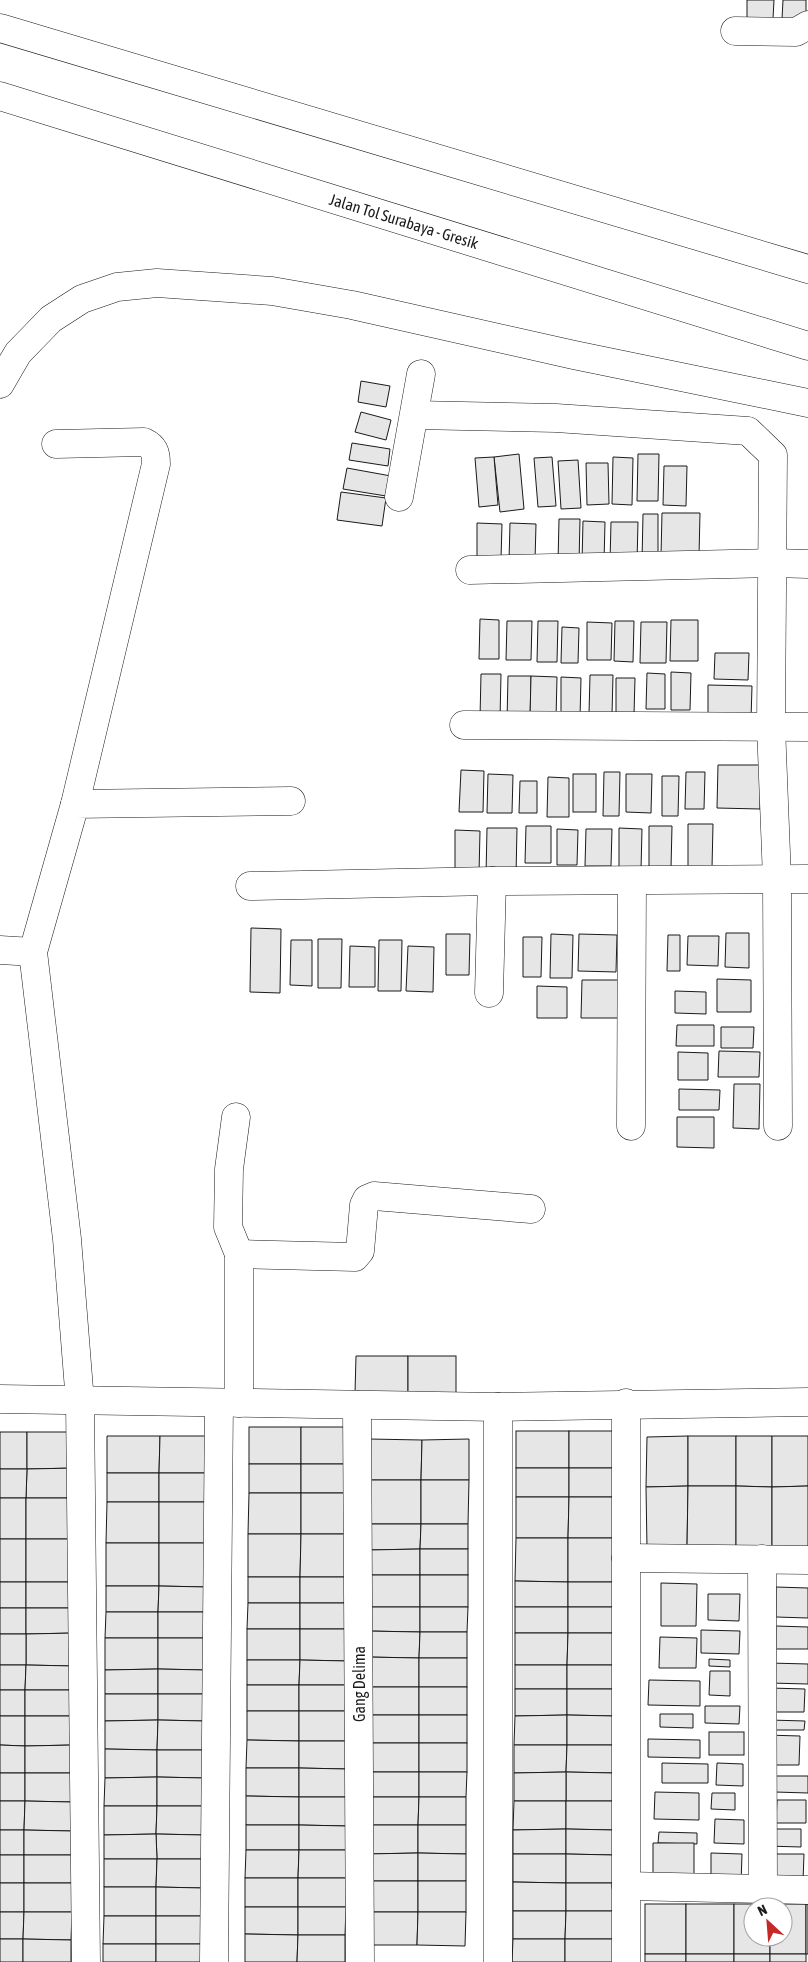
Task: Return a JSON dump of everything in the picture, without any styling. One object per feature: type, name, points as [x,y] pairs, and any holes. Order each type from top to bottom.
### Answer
[{"type":"main road","points":[[735,31],[796,32],[808,25]]},
{"type":"main road","points":[[0,28],[808,269]]},
{"type":"main road","name":"Jalan Tol Surabaya - Gresik","points":[[0,96],[808,346]]},
{"type":"main road","points":[[0,384],[18,353],[59,314],[82,299],[117,287],[156,283],[272,291],[352,305],[574,355],[808,403]]},
{"type":"main road","points":[[399,497],[421,374]]},
{"type":"main road","points":[[415,415],[556,418],[748,431],[763,442],[773,454],[771,726],[777,879],[778,1126]]},
{"type":"main road","points":[[56,444],[136,441],[151,446],[156,453],[156,464],[75,804],[32,952],[67,1239],[80,1402],[86,1962]]},
{"type":"main road","points":[[470,570],[773,563],[808,564]]},
{"type":"main road","points":[[464,725],[808,727]]},
{"type":"main road","points":[[75,804],[291,801]]},
{"type":"main road","points":[[250,886],[492,880],[808,879]]},
{"type":"main road","points":[[489,993],[492,880]]},
{"type":"main road","points":[[631,1126],[632,881]]},
{"type":"main road","points":[[0,950],[32,952]]},
{"type":"main road","points":[[214,1962],[229,1403],[239,1254],[228,1227],[229,1168],[236,1118]]},
{"type":"main road","points":[[239,1254],[354,1257],[360,1251],[364,1205],[367,1199],[374,1196],[531,1209]]},
{"type":"main road","points":[[0,1399],[80,1402],[498,1407],[626,1403],[808,1402]]},
{"type":"main road","points":[[626,1403],[626,1962]]},
{"type":"main road","name":"Gang Delima","points":[[357,1405],[360,1962]]},
{"type":"main road","points":[[498,1407],[498,1962]]},
{"type":"main road","points":[[626,1558],[808,1560]]},
{"type":"main road","points":[[762,1559],[762,1888]]},
{"type":"main road","points":[[626,1886],[808,1890]]},
{"type":"building","points":[[747,0],[774,0],[773,19],[747,18]]},
{"type":"building","points":[[783,0],[806,0],[806,20],[782,19]]},
{"type":"building","points":[[361,381],[390,386],[386,407],[358,402]]},
{"type":"building","points":[[361,412],[391,420],[386,440],[355,432]]},
{"type":"building","points":[[352,443],[390,449],[388,466],[349,460]]},
{"type":"building","points":[[519,454],[524,509],[500,512],[494,457]]},
{"type":"building","points":[[638,454],[659,454],[658,501],[637,501]]},
{"type":"building","points":[[494,457],[498,505],[479,507],[475,458]]},
{"type":"building","points":[[552,457],[556,506],[538,507],[534,458]]},
{"type":"building","points":[[613,457],[633,458],[632,505],[612,504]]},
{"type":"building","points":[[578,460],[581,508],[561,509],[558,461]]},
{"type":"building","points":[[586,463],[608,463],[609,504],[587,505]]},
{"type":"building","points":[[664,466],[687,466],[686,506],[663,505]]},
{"type":"building","points":[[347,468],[391,476],[386,496],[343,489]]},
{"type":"building","points":[[341,492],[386,498],[382,526],[337,520]]},
{"type":"building","points":[[662,513],[700,513],[699,556],[661,555]]},
{"type":"building","points":[[643,514],[658,514],[658,561],[642,561]]},
{"type":"building","points":[[559,519],[580,519],[579,563],[558,563]]},
{"type":"building","points":[[583,521],[605,522],[604,562],[582,562]]},
{"type":"building","points":[[611,522],[638,522],[637,562],[610,562]]},
{"type":"building","points":[[477,523],[502,524],[501,559],[477,559]]},
{"type":"building","points":[[510,523],[536,524],[535,561],[509,561]]},
{"type":"building","points":[[480,619],[499,620],[499,659],[479,659]]},
{"type":"building","points":[[671,620],[698,620],[698,661],[670,661]]},
{"type":"building","points":[[507,621],[532,621],[531,660],[506,660]]},
{"type":"building","points":[[538,621],[558,621],[557,662],[537,662]]},
{"type":"building","points":[[615,621],[634,621],[633,662],[614,661]]},
{"type":"building","points":[[587,622],[612,623],[611,660],[587,660]]},
{"type":"building","points":[[641,622],[667,622],[666,663],[640,663]]},
{"type":"building","points":[[562,627],[579,628],[578,663],[561,663]]},
{"type":"building","points":[[715,653],[749,653],[748,680],[714,679]]},
{"type":"building","points":[[671,672],[691,673],[690,710],[671,710]]},
{"type":"building","points":[[647,673],[665,674],[665,709],[646,709]]},
{"type":"building","points":[[481,674],[501,674],[500,719],[480,718]]},
{"type":"building","points":[[590,675],[613,675],[612,715],[589,714]]},
{"type":"building","points":[[508,676],[531,676],[530,721],[507,721]]},
{"type":"building","points":[[531,676],[557,677],[556,719],[530,718]]},
{"type":"building","points":[[561,677],[581,678],[580,718],[561,717]]},
{"type":"building","points":[[616,678],[635,678],[634,715],[616,715]]},
{"type":"building","points":[[708,685],[752,686],[751,720],[708,719]]},
{"type":"building","points":[[718,765],[761,765],[760,809],[717,808]]},
{"type":"building","points":[[461,770],[484,771],[483,812],[459,812]]},
{"type":"building","points":[[604,772],[620,772],[619,816],[603,816]]},
{"type":"building","points":[[686,772],[705,772],[704,809],[685,809]]},
{"type":"building","points":[[488,774],[513,775],[512,813],[487,813]]},
{"type":"building","points":[[573,774],[596,774],[596,812],[573,812]]},
{"type":"building","points":[[626,774],[652,774],[651,813],[626,812]]},
{"type":"building","points":[[662,776],[679,776],[678,816],[662,816]]},
{"type":"building","points":[[548,777],[569,778],[569,817],[547,817]]},
{"type":"building","points":[[520,781],[537,781],[537,813],[519,813]]},
{"type":"building","points":[[688,824],[713,824],[712,868],[688,868]]},
{"type":"building","points":[[526,826],[551,826],[551,863],[525,863]]},
{"type":"building","points":[[649,826],[672,826],[671,868],[649,867]]},
{"type":"building","points":[[487,828],[517,828],[516,876],[486,875]]},
{"type":"building","points":[[619,828],[642,829],[641,870],[619,869]]},
{"type":"building","points":[[557,829],[578,830],[577,865],[557,865]]},
{"type":"building","points":[[586,829],[612,829],[611,866],[585,866]]},
{"type":"building","points":[[455,830],[480,831],[479,874],[455,873]]},
{"type":"building","points":[[251,928],[281,929],[280,993],[250,992]]},
{"type":"building","points":[[726,933],[749,933],[749,968],[725,967]]},
{"type":"building","points":[[446,934],[470,934],[469,975],[446,975]]},
{"type":"building","points":[[551,934],[573,935],[572,978],[550,978]]},
{"type":"building","points":[[579,934],[617,935],[616,972],[578,971]]},
{"type":"building","points":[[668,935],[680,935],[680,971],[667,971]]},
{"type":"building","points":[[688,936],[719,936],[718,966],[687,965]]},
{"type":"building","points":[[523,937],[542,937],[541,977],[523,977]]},
{"type":"building","points":[[318,939],[342,939],[341,988],[318,988]]},
{"type":"building","points":[[291,940],[312,940],[312,986],[290,985]]},
{"type":"building","points":[[379,940],[402,940],[401,991],[378,991]]},
{"type":"building","points":[[350,946],[375,947],[375,987],[349,987]]},
{"type":"building","points":[[408,946],[434,947],[433,992],[406,991]]},
{"type":"building","points":[[717,979],[751,980],[751,1012],[717,1012]]},
{"type":"building","points":[[582,980],[622,980],[621,1018],[581,1018]]},
{"type":"building","points":[[537,986],[567,987],[567,1018],[537,1018]]},
{"type":"building","points":[[675,991],[706,992],[706,1014],[675,1013]]},
{"type":"building","points":[[677,1025],[714,1025],[714,1046],[676,1046]]},
{"type":"building","points":[[721,1027],[754,1027],[753,1048],[721,1048]]},
{"type":"building","points":[[719,1051],[760,1052],[759,1077],[718,1077]]},
{"type":"building","points":[[678,1052],[708,1053],[708,1080],[678,1080]]},
{"type":"building","points":[[734,1084],[760,1084],[759,1129],[733,1128]]},
{"type":"building","points":[[679,1089],[720,1090],[719,1110],[679,1110]]},
{"type":"building","points":[[677,1117],[714,1117],[714,1148],[677,1147]]},
{"type":"building","points":[[356,1356],[408,1356],[408,1393],[355,1393]]},
{"type":"building","points":[[408,1356],[456,1356],[456,1393],[408,1393]]},
{"type":"building","points":[[249,1427],[301,1427],[301,1464],[249,1464]]},
{"type":"building","points":[[301,1427],[350,1427],[349,1464],[301,1464]]},
{"type":"building","points":[[516,1431],[569,1431],[569,1468],[516,1468]]},
{"type":"building","points":[[569,1431],[617,1431],[617,1468],[569,1468]]},
{"type":"building","points":[[0,1432],[27,1432],[27,1469],[0,1469]]},
{"type":"building","points":[[27,1432],[75,1432],[75,1468],[27,1469]]},
{"type":"building","points":[[107,1436],[160,1436],[159,1473],[107,1473]]},
{"type":"building","points":[[160,1436],[207,1436],[207,1473],[159,1473]]},
{"type":"building","points":[[688,1436],[688,1486],[646,1487],[647,1437]]},
{"type":"building","points":[[688,1436],[736,1436],[736,1486],[688,1486]]},
{"type":"building","points":[[736,1436],[772,1436],[772,1487],[736,1486]]},
{"type":"building","points":[[772,1436],[808,1436],[808,1486],[772,1487]]},
{"type":"building","points":[[369,1439],[422,1440],[421,1480],[368,1480]]},
{"type":"building","points":[[469,1439],[469,1480],[421,1480],[422,1440]]},
{"type":"building","points":[[249,1464],[301,1464],[301,1493],[249,1493]]},
{"type":"building","points":[[301,1464],[349,1464],[349,1493],[301,1493]]},
{"type":"building","points":[[75,1468],[74,1498],[26,1498],[27,1469]]},
{"type":"building","points":[[516,1468],[569,1468],[569,1497],[516,1497]]},
{"type":"building","points":[[569,1468],[617,1468],[617,1497],[569,1497]]},
{"type":"building","points":[[0,1469],[27,1469],[26,1498],[0,1498]]},
{"type":"building","points":[[107,1473],[159,1473],[159,1502],[107,1502]]},
{"type":"building","points":[[159,1473],[207,1473],[207,1502],[159,1502]]},
{"type":"building","points":[[368,1480],[421,1480],[421,1524],[368,1524]]},
{"type":"building","points":[[421,1480],[469,1480],[468,1524],[421,1524]]},
{"type":"building","points":[[688,1486],[687,1548],[647,1548],[646,1487]]},
{"type":"building","points":[[688,1486],[736,1486],[736,1548],[687,1548]]},
{"type":"building","points":[[736,1486],[772,1487],[772,1548],[736,1548]]},
{"type":"building","points":[[808,1486],[808,1548],[772,1548],[772,1487]]},
{"type":"building","points":[[249,1493],[301,1493],[301,1534],[248,1534]]},
{"type":"building","points":[[301,1493],[349,1493],[349,1534],[301,1534]]},
{"type":"building","points":[[516,1497],[569,1497],[568,1538],[516,1538]]},
{"type":"building","points":[[569,1497],[617,1497],[616,1538],[568,1538]]},
{"type":"building","points":[[0,1498],[26,1498],[26,1539],[0,1539]]},
{"type":"building","points":[[26,1498],[74,1498],[74,1539],[26,1539]]},
{"type":"building","points":[[107,1502],[159,1502],[159,1543],[106,1543]]},
{"type":"building","points":[[159,1502],[207,1502],[207,1543],[159,1543]]},
{"type":"building","points":[[368,1524],[421,1524],[420,1549],[368,1550]]},
{"type":"building","points":[[421,1524],[468,1524],[468,1549],[420,1549]]},
{"type":"building","points":[[248,1534],[301,1534],[300,1577],[248,1577]]},
{"type":"building","points":[[301,1534],[349,1534],[348,1577],[300,1577]]},
{"type":"building","points":[[516,1538],[568,1538],[568,1582],[515,1581]]},
{"type":"building","points":[[568,1538],[616,1538],[616,1582],[568,1582]]},
{"type":"building","points":[[0,1539],[26,1539],[26,1582],[0,1582]]},
{"type":"building","points":[[26,1539],[74,1539],[74,1582],[26,1582]]},
{"type":"building","points":[[106,1543],[159,1543],[159,1586],[106,1586]]},
{"type":"building","points":[[159,1543],[207,1543],[207,1587],[159,1586]]},
{"type":"building","points":[[420,1549],[420,1575],[368,1575],[368,1550]]},
{"type":"building","points":[[420,1549],[468,1549],[468,1575],[420,1575]]},
{"type":"building","points":[[368,1575],[420,1575],[420,1607],[368,1607]]},
{"type":"building","points":[[420,1575],[468,1575],[468,1607],[420,1607]]},
{"type":"building","points":[[248,1577],[300,1577],[300,1603],[248,1603]]},
{"type":"building","points":[[300,1577],[348,1577],[348,1603],[300,1603]]},
{"type":"building","points":[[515,1581],[568,1582],[568,1607],[515,1607]]},
{"type":"building","points":[[0,1582],[26,1582],[26,1608],[0,1608]]},
{"type":"building","points":[[26,1582],[74,1582],[74,1608],[26,1608]]},
{"type":"building","points":[[568,1582],[616,1582],[616,1607],[568,1607]]},
{"type":"building","points":[[661,1583],[697,1584],[696,1626],[661,1626]]},
{"type":"building","points":[[106,1586],[159,1586],[158,1612],[106,1612]]},
{"type":"building","points":[[159,1586],[207,1587],[206,1612],[158,1612]]},
{"type":"building","points":[[776,1587],[808,1588],[808,1618],[776,1617]]},
{"type":"building","points":[[708,1594],[740,1594],[739,1621],[708,1620]]},
{"type":"building","points":[[248,1603],[300,1603],[300,1629],[247,1629]]},
{"type":"building","points":[[300,1603],[348,1603],[348,1629],[300,1629]]},
{"type":"building","points":[[368,1607],[420,1607],[420,1632],[367,1631]]},
{"type":"building","points":[[420,1607],[468,1607],[467,1632],[420,1632]]},
{"type":"building","points":[[515,1607],[568,1607],[568,1633],[515,1633]]},
{"type":"building","points":[[568,1607],[616,1607],[615,1633],[568,1633]]},
{"type":"building","points":[[0,1608],[26,1608],[26,1634],[0,1634]]},
{"type":"building","points":[[26,1608],[74,1608],[74,1633],[26,1634]]},
{"type":"building","points":[[106,1612],[158,1612],[158,1638],[105,1638]]},
{"type":"building","points":[[158,1612],[206,1612],[206,1638],[158,1638]]},
{"type":"building","points":[[776,1626],[808,1627],[808,1649],[776,1649]]},
{"type":"building","points":[[247,1629],[300,1629],[300,1660],[247,1660]]},
{"type":"building","points":[[300,1629],[348,1629],[348,1661],[300,1660]]},
{"type":"building","points":[[701,1630],[740,1631],[739,1654],[701,1653]]},
{"type":"building","points":[[367,1631],[420,1632],[419,1658],[367,1657]]},
{"type":"building","points":[[420,1632],[467,1632],[467,1658],[419,1658]]},
{"type":"building","points":[[74,1633],[74,1666],[26,1665],[26,1634]]},
{"type":"building","points":[[515,1633],[568,1633],[567,1665],[515,1665]]},
{"type":"building","points":[[568,1633],[615,1633],[615,1665],[567,1665]]},
{"type":"building","points":[[0,1634],[26,1634],[26,1665],[0,1665]]},
{"type":"building","points":[[660,1637],[697,1638],[696,1668],[659,1668]]},
{"type":"building","points":[[105,1638],[158,1638],[158,1669],[105,1670]]},
{"type":"building","points":[[158,1638],[206,1638],[206,1670],[158,1669]]},
{"type":"building","points":[[367,1657],[419,1658],[419,1687],[367,1687]]},
{"type":"building","points":[[419,1658],[467,1658],[467,1687],[419,1687]]},
{"type":"building","points":[[709,1659],[730,1660],[730,1667],[709,1666]]},
{"type":"building","points":[[247,1660],[300,1660],[299,1685],[247,1685]]},
{"type":"building","points":[[300,1660],[348,1661],[347,1685],[299,1685]]},
{"type":"building","points":[[769,1663],[808,1664],[808,1684],[769,1683]]},
{"type":"building","points":[[0,1665],[26,1665],[25,1690],[0,1690]]},
{"type":"building","points":[[26,1665],[74,1666],[73,1690],[25,1690]]},
{"type":"building","points":[[515,1665],[567,1665],[567,1689],[515,1689]]},
{"type":"building","points":[[567,1665],[615,1665],[615,1689],[567,1689]]},
{"type":"building","points":[[158,1669],[158,1694],[105,1694],[105,1670]]},
{"type":"building","points":[[158,1669],[206,1670],[206,1694],[158,1694]]},
{"type":"building","points":[[710,1671],[730,1671],[730,1696],[709,1695]]},
{"type":"building","points":[[649,1680],[700,1681],[700,1706],[648,1705]]},
{"type":"building","points":[[247,1685],[299,1685],[299,1711],[247,1711]]},
{"type":"building","points":[[299,1685],[347,1685],[347,1711],[299,1711]]},
{"type":"building","points":[[367,1687],[419,1687],[419,1715],[366,1715]]},
{"type":"building","points":[[419,1687],[467,1687],[467,1715],[419,1715]]},
{"type":"building","points":[[770,1688],[805,1689],[804,1712],[769,1712]]},
{"type":"building","points":[[515,1689],[567,1689],[567,1715],[515,1716]]},
{"type":"building","points":[[567,1689],[615,1689],[615,1716],[567,1715]]},
{"type":"building","points":[[0,1690],[25,1690],[25,1716],[0,1716]]},
{"type":"building","points":[[25,1690],[73,1690],[73,1716],[25,1716]]},
{"type":"building","points":[[105,1694],[158,1694],[158,1720],[105,1721]]},
{"type":"building","points":[[158,1694],[206,1694],[205,1721],[158,1720]]},
{"type":"building","points":[[705,1706],[740,1706],[739,1724],[705,1723]]},
{"type":"building","points":[[247,1711],[299,1711],[299,1741],[247,1740]]},
{"type":"building","points":[[299,1711],[347,1711],[347,1741],[299,1741]]},
{"type":"building","points":[[660,1714],[693,1714],[693,1728],[660,1727]]},
{"type":"building","points":[[366,1715],[419,1715],[419,1743],[366,1743]]},
{"type":"building","points":[[419,1715],[467,1715],[467,1743],[419,1743]]},
{"type":"building","points":[[567,1715],[567,1745],[514,1745],[515,1716]]},
{"type":"building","points":[[567,1715],[615,1716],[615,1745],[567,1745]]},
{"type":"building","points":[[0,1716],[25,1716],[25,1746],[0,1745]]},
{"type":"building","points":[[25,1716],[73,1716],[73,1745],[25,1746]]},
{"type":"building","points":[[158,1720],[157,1750],[105,1749],[105,1721]]},
{"type":"building","points":[[158,1720],[205,1721],[205,1750],[157,1750]]},
{"type":"building","points":[[769,1720],[805,1721],[804,1730],[769,1730]]},
{"type":"building","points":[[709,1732],[744,1732],[744,1755],[709,1755]]},
{"type":"building","points":[[765,1735],[800,1736],[799,1765],[765,1765]]},
{"type":"building","points":[[648,1739],[700,1740],[700,1758],[648,1757]]},
{"type":"building","points":[[247,1740],[299,1741],[299,1768],[246,1768]]},
{"type":"building","points":[[299,1741],[347,1741],[347,1769],[299,1768]]},
{"type":"building","points":[[366,1743],[419,1743],[419,1772],[366,1772]]},
{"type":"building","points":[[419,1743],[467,1743],[467,1772],[419,1772]]},
{"type":"building","points":[[0,1745],[25,1746],[25,1773],[0,1773]]},
{"type":"building","points":[[73,1745],[73,1773],[25,1773],[25,1746]]},
{"type":"building","points":[[514,1745],[567,1745],[566,1772],[514,1773]]},
{"type":"building","points":[[567,1745],[615,1745],[614,1773],[566,1772]]},
{"type":"building","points":[[105,1749],[157,1750],[157,1777],[105,1778]]},
{"type":"building","points":[[157,1750],[205,1750],[205,1778],[157,1777]]},
{"type":"building","points":[[662,1763],[708,1764],[708,1783],[662,1783]]},
{"type":"building","points":[[717,1763],[743,1764],[743,1786],[716,1785]]},
{"type":"building","points":[[246,1768],[299,1768],[299,1797],[246,1796]]},
{"type":"building","points":[[299,1768],[347,1769],[347,1797],[299,1797]]},
{"type":"building","points":[[366,1772],[419,1772],[419,1797],[366,1797]]},
{"type":"building","points":[[419,1772],[467,1772],[466,1797],[419,1797]]},
{"type":"building","points":[[566,1772],[614,1773],[614,1801],[566,1801]]},
{"type":"building","points":[[566,1772],[566,1801],[514,1801],[514,1773]]},
{"type":"building","points":[[0,1773],[25,1773],[25,1801],[0,1801]]},
{"type":"building","points":[[25,1773],[73,1773],[72,1802],[25,1801]]},
{"type":"building","points":[[776,1776],[808,1776],[808,1793],[775,1792]]},
{"type":"building","points":[[157,1777],[157,1806],[104,1806],[105,1778]]},
{"type":"building","points":[[157,1777],[205,1778],[205,1806],[157,1806]]},
{"type":"building","points":[[655,1792],[699,1793],[699,1820],[654,1819]]},
{"type":"building","points":[[712,1793],[735,1793],[735,1810],[711,1809]]},
{"type":"building","points":[[246,1796],[299,1797],[299,1825],[246,1825]]},
{"type":"building","points":[[299,1797],[347,1797],[347,1826],[299,1825]]},
{"type":"building","points":[[366,1797],[419,1797],[418,1825],[366,1825]]},
{"type":"building","points":[[419,1797],[466,1797],[466,1825],[418,1825]]},
{"type":"building","points":[[777,1800],[806,1800],[806,1823],[776,1823]]},
{"type":"building","points":[[0,1801],[25,1801],[24,1830],[0,1830]]},
{"type":"building","points":[[25,1801],[72,1802],[72,1831],[24,1830]]},
{"type":"building","points":[[514,1801],[566,1801],[566,1829],[513,1830]]},
{"type":"building","points":[[566,1801],[614,1801],[614,1830],[566,1829]]},
{"type":"building","points":[[104,1806],[157,1806],[156,1834],[104,1835]]},
{"type":"building","points":[[157,1806],[205,1806],[204,1835],[156,1834]]},
{"type":"building","points":[[715,1819],[744,1820],[744,1844],[714,1843]]},
{"type":"building","points":[[246,1825],[299,1825],[299,1850],[246,1850]]},
{"type":"building","points":[[299,1825],[347,1826],[346,1850],[299,1850]]},
{"type":"building","points":[[366,1825],[418,1825],[418,1853],[365,1854]]},
{"type":"building","points":[[418,1825],[466,1825],[466,1854],[418,1853]]},
{"type":"building","points":[[566,1829],[566,1854],[513,1854],[513,1830]]},
{"type":"building","points":[[566,1829],[614,1830],[614,1855],[566,1854]]},
{"type":"building","points":[[766,1829],[801,1829],[801,1847],[766,1846]]},
{"type":"building","points":[[0,1830],[24,1830],[24,1855],[0,1855]]},
{"type":"building","points":[[24,1830],[72,1831],[72,1855],[24,1855]]},
{"type":"building","points":[[659,1832],[697,1833],[697,1844],[658,1843]]},
{"type":"building","points":[[156,1834],[204,1835],[205,1859],[157,1859]]},
{"type":"building","points":[[156,1834],[157,1859],[104,1859],[104,1835]]},
{"type":"building","points":[[653,1843],[694,1843],[694,1876],[653,1875]]},
{"type":"building","points":[[246,1850],[299,1850],[298,1878],[245,1878]]},
{"type":"building","points":[[299,1850],[346,1850],[346,1878],[298,1878]]},
{"type":"building","points":[[418,1853],[418,1881],[365,1881],[365,1854]]},
{"type":"building","points":[[418,1853],[466,1854],[466,1881],[418,1881]]},
{"type":"building","points":[[711,1853],[742,1854],[741,1884],[711,1883]]},
{"type":"building","points":[[513,1854],[566,1854],[566,1883],[513,1882]]},
{"type":"building","points":[[566,1854],[614,1855],[614,1883],[566,1883]]},
{"type":"building","points":[[769,1854],[804,1854],[803,1881],[769,1880]]},
{"type":"building","points":[[0,1855],[24,1855],[24,1883],[0,1883]]},
{"type":"building","points":[[24,1855],[72,1855],[72,1883],[24,1883]]},
{"type":"building","points":[[104,1859],[157,1859],[156,1887],[104,1887]]},
{"type":"building","points":[[157,1859],[205,1859],[204,1888],[156,1887]]},
{"type":"building","points":[[245,1878],[298,1878],[298,1907],[245,1907]]},
{"type":"building","points":[[298,1878],[346,1878],[346,1907],[298,1907]]},
{"type":"building","points":[[365,1881],[418,1881],[418,1912],[365,1912]]},
{"type":"building","points":[[418,1881],[466,1881],[466,1912],[418,1912]]},
{"type":"building","points":[[513,1882],[566,1883],[566,1911],[513,1911]]},
{"type":"building","points":[[0,1883],[24,1883],[24,1912],[0,1912]]},
{"type":"building","points":[[24,1883],[72,1883],[72,1912],[24,1912]]},
{"type":"building","points":[[566,1883],[614,1883],[613,1911],[566,1911]]},
{"type":"building","points":[[104,1887],[156,1887],[156,1916],[104,1916]]},
{"type":"building","points":[[156,1887],[204,1888],[204,1916],[156,1916]]},
{"type":"building","points":[[645,1904],[686,1904],[686,1954],[645,1954]]},
{"type":"building","points":[[686,1904],[734,1904],[734,1954],[686,1954]]},
{"type":"building","points":[[734,1904],[743,1904],[743,1947],[770,1947],[770,1954],[734,1954]]},
{"type":"building","points":[[793,1904],[806,1904],[806,1954],[770,1954],[770,1947],[793,1947]]},
{"type":"building","points":[[806,1904],[808,1904],[808,1954],[806,1954]]},
{"type":"building","points":[[245,1907],[298,1907],[298,1935],[245,1934]]},
{"type":"building","points":[[298,1907],[346,1907],[345,1935],[298,1935]]},
{"type":"building","points":[[513,1911],[566,1911],[565,1939],[513,1939]]},
{"type":"building","points":[[566,1911],[613,1911],[613,1939],[565,1939]]},
{"type":"building","points":[[0,1912],[24,1912],[23,1939],[0,1939]]},
{"type":"building","points":[[24,1912],[72,1912],[71,1940],[23,1939]]},
{"type":"building","points":[[365,1912],[418,1912],[417,1945],[365,1945]]},
{"type":"building","points":[[418,1912],[466,1912],[465,1946],[417,1945]]},
{"type":"building","points":[[104,1916],[156,1916],[156,1944],[103,1944]]},
{"type":"building","points":[[156,1916],[204,1916],[204,1944],[156,1944]]},
{"type":"building","points":[[245,1934],[298,1935],[297,1962],[245,1962]]},
{"type":"building","points":[[298,1935],[345,1935],[345,1962],[297,1962]]},
{"type":"building","points":[[0,1939],[23,1939],[23,1962],[0,1962]]},
{"type":"building","points":[[23,1939],[71,1940],[71,1962],[23,1962]]},
{"type":"building","points":[[513,1939],[565,1939],[565,1962],[512,1962]]},
{"type":"building","points":[[565,1939],[613,1939],[613,1962],[565,1962]]},
{"type":"building","points":[[103,1944],[156,1944],[156,1962],[103,1962]]},
{"type":"building","points":[[156,1944],[204,1944],[204,1962],[156,1962]]},
{"type":"building","points":[[645,1954],[686,1954],[686,1962],[645,1962]]},
{"type":"building","points":[[686,1954],[734,1954],[734,1962],[686,1962]]},
{"type":"building","points":[[734,1954],[770,1954],[770,1962],[734,1962]]},
{"type":"building","points":[[770,1954],[806,1954],[806,1962],[770,1962]]}]
